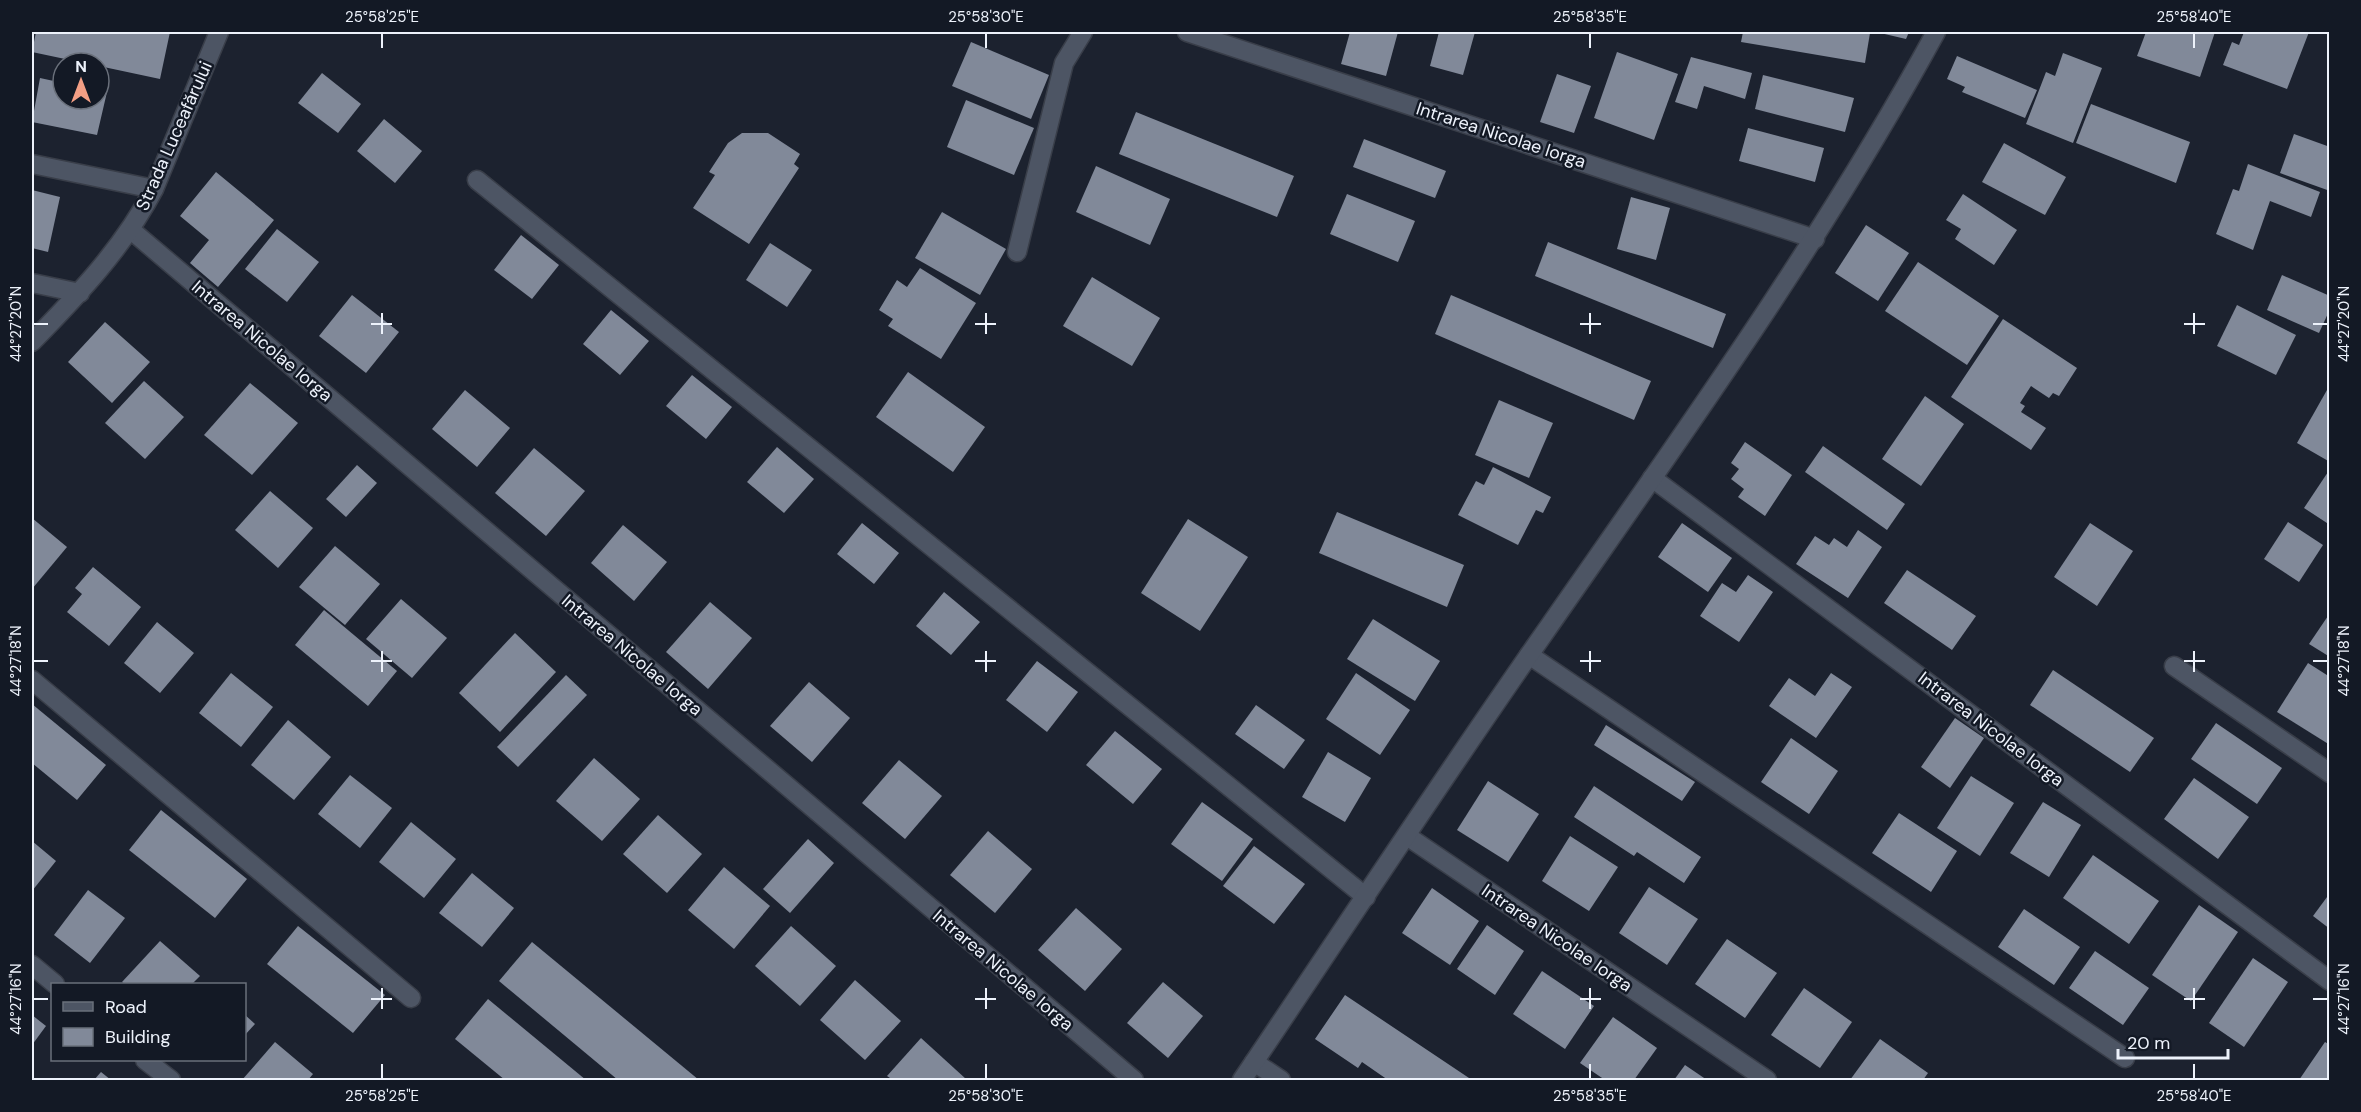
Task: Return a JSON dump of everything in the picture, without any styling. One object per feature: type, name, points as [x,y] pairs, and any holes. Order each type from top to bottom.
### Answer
[{"type":"street","name":"Strada Luceafărului","points":[[32,342],[80,293],[131,230],[154,189],[219,32]]},
{"type":"street","points":[[1017,252],[1064,63],[1083,32]]},
{"type":"street","name":"Intrarea Nicolae Iorga","points":[[1187,32],[1815,239]]},
{"type":"street","points":[[1242,1080],[1529,655],[1815,239],[1888,119],[1936,32]]},
{"type":"street","points":[[32,164],[154,189]]},
{"type":"street","points":[[477,180],[1366,897]]},
{"type":"street","name":"Intrarea Nicolae Iorga","points":[[131,230],[1134,1080]]},
{"type":"street","points":[[32,283],[80,293]]},
{"type":"street","name":"Intrarea Nicolae Iorga","points":[[1652,478],[2330,981]]},
{"type":"street","points":[[1529,655],[2125,1058]]},
{"type":"street","points":[[2174,666],[2330,773]]},
{"type":"street","points":[[32,680],[411,998]]},
{"type":"street","name":"Intrarea Nicolae Iorga","points":[[1407,836],[1767,1080]]},
{"type":"street","points":[[32,965],[54,983]]},
{"type":"street","points":[[148,1061],[171,1080]]},
{"type":"street","points":[[1254,1062],[1281,1080]]},
{"type":"building","points":[[36,32],[170,32],[160,79],[111,69],[111,51],[51,51],[51,56],[32,52]]},
{"type":"building","points":[[1350,32],[1398,32],[1386,76],[1341,64]]},
{"type":"building","points":[[1439,32],[1475,32],[1463,75],[1430,66]]},
{"type":"building","points":[[1743,32],[1870,33],[1865,63],[1741,42]]},
{"type":"building","points":[[1876,32],[1909,32],[1906,39]]},
{"type":"building","points":[[2146,32],[2215,32],[2200,77],[2137,56]]},
{"type":"building","points":[[2244,32],[2309,32],[2287,89],[2223,65],[2232,42],[2239,45]]},
{"type":"building","points":[[971,42],[1049,75],[1031,119],[952,86]]},
{"type":"building","points":[[1617,52],[1678,74],[1654,140],[1594,118]]},
{"type":"building","points":[[2063,53],[2102,68],[2073,143],[2026,124],[2046,72],[2055,76]]},
{"type":"building","points":[[1957,56],[2037,90],[2025,118],[1962,92],[1965,87],[1947,79]]},
{"type":"building","points":[[1691,57],[1752,73],[1745,99],[1704,86],[1697,109],[1675,102]]},
{"type":"building","points":[[322,73],[361,104],[338,133],[298,103]]},
{"type":"building","points":[[1557,74],[1591,86],[1574,133],[1540,122]]},
{"type":"building","points":[[1763,75],[1854,98],[1845,132],[1755,109]]},
{"type":"building","points":[[40,78],[51,80],[51,111],[103,111],[97,135],[32,122]]},
{"type":"building","points":[[966,100],[1034,128],[1014,175],[947,147]]},
{"type":"building","points":[[2091,104],[2190,142],[2176,183],[2076,143]]},
{"type":"building","points":[[1136,112],[1294,176],[1277,217],[1119,154]]},
{"type":"building","points":[[384,119],[422,151],[395,183],[357,151]]},
{"type":"building","points":[[1748,128],[1824,148],[1815,182],[1739,161]]},
{"type":"building","points":[[742,133],[768,133],[800,154],[794,164],[799,168],[749,244],[693,208],[715,175],[709,172],[728,143]]},
{"type":"building","points":[[2294,134],[2330,147],[2330,191],[2280,173]]},
{"type":"building","points":[[1364,139],[1446,171],[1435,198],[1353,167]]},
{"type":"building","points":[[2004,143],[2066,177],[2045,215],[1982,182]]},
{"type":"building","points":[[2248,164],[2320,192],[2311,217],[2270,201],[2253,250],[2216,234],[2233,189],[2239,191]]},
{"type":"building","points":[[1096,166],[1170,199],[1150,245],[1076,212]]},
{"type":"building","points":[[216,172],[274,220],[218,287],[190,263],[209,240],[180,216]]},
{"type":"building","points":[[32,190],[60,197],[48,252],[32,248]]},
{"type":"building","points":[[1347,194],[1415,221],[1398,262],[1330,234]]},
{"type":"building","points":[[1963,194],[2017,230],[1994,265],[1955,239],[1961,229],[1946,220]]},
{"type":"building","points":[[1631,197],[1670,208],[1656,260],[1617,249]]},
{"type":"building","points":[[942,212],[1006,249],[980,295],[915,258]]},
{"type":"building","points":[[1866,225],[1909,253],[1878,301],[1835,273]]},
{"type":"building","points":[[277,229],[319,262],[287,302],[245,269]]},
{"type":"building","points":[[521,235],[559,265],[532,299],[494,270]]},
{"type":"building","points":[[1548,242],[1726,314],[1713,348],[1535,276]]},
{"type":"building","points":[[770,243],[812,270],[787,307],[746,280]]},
{"type":"building","points":[[1918,262],[1999,316],[1967,365],[1885,311]]},
{"type":"building","points":[[920,268],[976,303],[941,359],[888,326],[893,319],[879,310],[897,280],[907,287]]},
{"type":"building","points":[[2282,275],[2330,296],[2330,309],[2319,333],[2267,310]]},
{"type":"building","points":[[1092,277],[1160,318],[1132,366],[1063,326]]},
{"type":"building","points":[[352,295],[399,332],[366,373],[319,336]]},
{"type":"building","points":[[1451,295],[1651,381],[1634,420],[1435,334]]},
{"type":"building","points":[[2237,305],[2296,335],[2276,375],[2217,346]]},
{"type":"building","points":[[611,310],[649,341],[620,375],[583,344]]},
{"type":"building","points":[[2003,319],[2077,368],[2059,396],[2053,393],[2049,398],[2031,386],[2020,403],[2025,406],[2021,412],[2046,428],[2031,450],[1951,397]]},
{"type":"building","points":[[105,322],[150,362],[112,403],[68,362]]},
{"type":"building","points":[[908,372],[985,427],[953,472],[876,417]]},
{"type":"building","points":[[692,375],[732,407],[706,439],[666,406]]},
{"type":"building","points":[[144,381],[184,417],[145,459],[105,423]]},
{"type":"building","points":[[250,383],[298,423],[252,475],[204,435]]},
{"type":"building","points":[[465,390],[510,428],[477,467],[432,429]]},
{"type":"building","points":[[2327,390],[2330,391],[2330,462],[2297,443]]},
{"type":"building","points":[[1925,396],[1964,424],[1921,486],[1882,459]]},
{"type":"building","points":[[1499,400],[1553,423],[1529,478],[1475,455]]},
{"type":"building","points":[[1745,442],[1792,475],[1765,516],[1738,497],[1744,489],[1731,479],[1739,469],[1731,463]]},
{"type":"building","points":[[1823,446],[1905,504],[1887,530],[1805,472]]},
{"type":"building","points":[[777,447],[814,479],[784,513],[747,482]]},
{"type":"building","points":[[534,448],[585,491],[546,536],[495,493]]},
{"type":"building","points":[[357,465],[377,483],[346,517],[326,499]]},
{"type":"building","points":[[1493,467],[1551,497],[1543,513],[1536,510],[1518,545],[1458,515],[1476,481],[1484,485]]},
{"type":"building","points":[[2330,469],[2330,525],[2304,508]]},
{"type":"building","points":[[270,491],[313,528],[278,568],[235,530]]},
{"type":"building","points":[[1337,512],[1464,565],[1447,607],[1319,553]]},
{"type":"building","points":[[32,518],[67,547],[32,589]]},
{"type":"building","points":[[1188,519],[1248,557],[1200,631],[1141,593]]},
{"type":"building","points":[[2288,522],[2323,545],[2299,582],[2264,559]]},
{"type":"building","points":[[862,523],[899,553],[874,584],[837,554]]},
{"type":"building","points":[[1682,523],[1732,558],[1708,592],[1658,557]]},
{"type":"building","points":[[2090,523],[2133,551],[2097,606],[2054,577]]},
{"type":"building","points":[[623,525],[667,562],[634,601],[591,563]]},
{"type":"building","points":[[1858,530],[1882,547],[1848,598],[1796,564],[1815,536],[1829,545],[1834,538],[1847,547]]},
{"type":"building","points":[[335,546],[380,584],[345,625],[299,587]]},
{"type":"building","points":[[93,567],[141,607],[109,646],[67,612],[82,594],[75,588]]},
{"type":"building","points":[[1907,570],[1976,616],[1952,650],[1884,603]]},
{"type":"building","points":[[1748,575],[1773,592],[1739,642],[1700,616],[1722,583],[1736,592]]},
{"type":"building","points":[[944,592],[980,622],[951,655],[916,626]]},
{"type":"building","points":[[401,599],[447,638],[412,678],[366,639]]},
{"type":"building","points":[[710,602],[752,638],[708,689],[666,652]]},
{"type":"building","points":[[324,610],[397,671],[368,706],[295,645]]},
{"type":"building","points":[[2330,613],[2330,657],[2309,644]]},
{"type":"building","points":[[1373,619],[1440,661],[1415,701],[1347,659]]},
{"type":"building","points":[[157,622],[194,653],[160,693],[124,663]]},
{"type":"building","points":[[515,633],[556,672],[500,732],[459,693]]},
{"type":"building","points":[[1037,661],[1078,692],[1047,732],[1006,700]]},
{"type":"building","points":[[2308,663],[2330,677],[2330,745],[2277,712]]},
{"type":"building","points":[[2053,670],[2154,738],[2130,772],[2030,705]]},
{"type":"building","points":[[231,673],[273,707],[241,747],[199,713]]},
{"type":"building","points":[[1356,673],[1410,710],[1380,755],[1326,719]]},
{"type":"building","points":[[1831,673],[1852,687],[1816,738],[1769,706],[1789,678],[1815,696]]},
{"type":"building","points":[[566,675],[587,695],[518,767],[497,747]]},
{"type":"building","points":[[809,682],[850,718],[812,762],[770,726]]},
{"type":"building","points":[[32,704],[106,765],[77,800],[32,763]]},
{"type":"building","points":[[1256,705],[1305,740],[1284,769],[1235,734]]},
{"type":"building","points":[[1955,718],[1984,738],[1950,788],[1921,767]]},
{"type":"building","points":[[288,720],[331,757],[294,800],[251,765]]},
{"type":"building","points":[[2216,723],[2282,768],[2257,804],[2191,759]]},
{"type":"building","points":[[1606,725],[1695,782],[1682,801],[1594,745]]},
{"type":"building","points":[[1115,731],[1162,769],[1133,804],[1086,765]]},
{"type":"building","points":[[1791,738],[1838,771],[1809,814],[1761,782]]},
{"type":"building","points":[[1328,752],[1371,778],[1345,822],[1302,797]]},
{"type":"building","points":[[594,758],[640,799],[602,841],[556,801]]},
{"type":"building","points":[[899,760],[942,796],[905,839],[862,803]]},
{"type":"building","points":[[350,775],[392,808],[360,848],[318,814]]},
{"type":"building","points":[[1971,776],[2014,803],[1980,856],[1937,828]]},
{"type":"building","points":[[2194,778],[2249,817],[2218,859],[2164,819]]},
{"type":"building","points":[[1488,781],[1539,814],[1508,862],[1457,830]]},
{"type":"building","points":[[1594,786],[1701,857],[1684,883],[1637,852],[1634,856],[1574,817]]},
{"type":"building","points":[[1202,802],[1253,839],[1222,881],[1171,844]]},
{"type":"building","points":[[2043,802],[2081,825],[2049,877],[2010,853]]},
{"type":"building","points":[[161,810],[247,879],[215,918],[129,850]]},
{"type":"building","points":[[1899,813],[1957,851],[1931,892],[1872,853]]},
{"type":"building","points":[[658,815],[702,854],[667,893],[623,854]]},
{"type":"building","points":[[411,822],[456,859],[424,898],[379,862]]},
{"type":"building","points":[[988,831],[1032,869],[995,913],[950,875]]},
{"type":"building","points":[[1570,836],[1618,867],[1589,911],[1542,881]]},
{"type":"building","points":[[808,839],[834,863],[790,913],[763,889]]},
{"type":"building","points":[[32,841],[56,861],[32,891]]},
{"type":"building","points":[[1254,846],[1305,884],[1274,924],[1223,886]]},
{"type":"building","points":[[2093,855],[2159,901],[2129,944],[2063,898]]},
{"type":"building","points":[[724,867],[770,906],[734,949],[688,910]]},
{"type":"building","points":[[472,873],[514,908],[482,947],[439,913]]},
{"type":"building","points":[[1649,887],[1698,919],[1667,965],[1619,933]]},
{"type":"building","points":[[1432,888],[1479,921],[1450,965],[1402,933]]},
{"type":"building","points":[[88,890],[125,918],[90,963],[54,935]]},
{"type":"building","points":[[2330,893],[2330,929],[2313,916]]},
{"type":"building","points":[[2199,905],[2238,932],[2191,1001],[2152,975]]},
{"type":"building","points":[[1076,908],[1122,949],[1085,991],[1038,950]]},
{"type":"building","points":[[2024,909],[2080,947],[2054,985],[1998,947]]},
{"type":"building","points":[[1487,925],[1524,951],[1495,995],[1457,969]]},
{"type":"building","points":[[298,926],[385,995],[353,1033],[267,964]]},
{"type":"building","points":[[791,926],[836,966],[800,1006],[755,966]]},
{"type":"building","points":[[1727,939],[1777,973],[1745,1018],[1695,984]]},
{"type":"building","points":[[160,941],[200,976],[193,983],[122,982]]},
{"type":"building","points":[[532,942],[699,1080],[618,1080],[499,981]]},
{"type":"building","points":[[2095,951],[2149,988],[2123,1025],[2069,988]]},
{"type":"building","points":[[2253,958],[2288,982],[2244,1047],[2209,1023]]},
{"type":"building","points":[[1542,971],[1594,1006],[1565,1049],[1513,1014]]},
{"type":"building","points":[[855,980],[901,1021],[865,1060],[820,1020]]},
{"type":"building","points":[[1163,982],[1203,1016],[1168,1058],[1127,1023]]},
{"type":"building","points":[[1804,988],[1852,1022],[1820,1068],[1771,1035]]},
{"type":"building","points":[[1345,995],[1472,1080],[1388,1080],[1362,1062],[1358,1068],[1315,1039]]},
{"type":"building","points":[[488,999],[586,1080],[505,1080],[455,1039]]},
{"type":"building","points":[[32,1015],[46,1026],[32,1045]]},
{"type":"building","points":[[246,1016],[255,1024],[246,1034]]},
{"type":"building","points":[[1613,1017],[1657,1048],[1634,1080],[1605,1080],[1580,1063]]},
{"type":"building","points":[[921,1038],[966,1079],[893,1080],[887,1076]]},
{"type":"building","points":[[1880,1039],[1928,1073],[1923,1080],[1850,1080]]},
{"type":"building","points":[[275,1042],[313,1074],[308,1080],[242,1080]]},
{"type":"building","points":[[2325,1042],[2330,1045],[2330,1080],[2299,1080]]},
{"type":"building","points":[[1685,1065],[1707,1080],[1674,1080]]},
{"type":"building","points":[[101,1072],[111,1080],[94,1080]]}]
